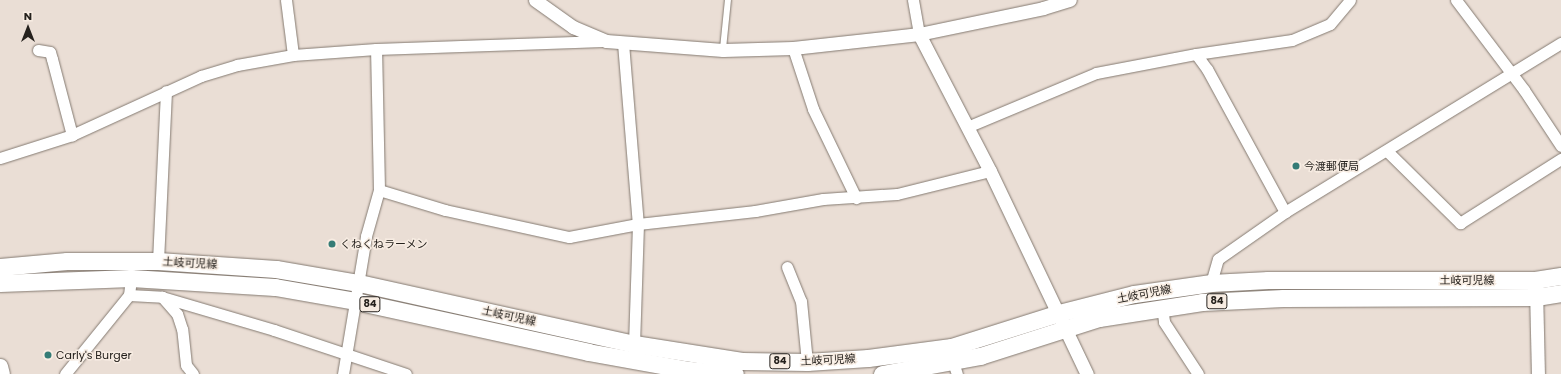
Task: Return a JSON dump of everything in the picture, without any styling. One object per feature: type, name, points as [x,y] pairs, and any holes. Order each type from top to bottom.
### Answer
[{"type":"main road","name":"土岐可児線","points":[[0,267],[67,261],[158,261],[276,269],[359,283],[634,344],[742,361],[807,362],[868,358],[951,347],[1062,321],[1134,294],[1211,283],[1268,280],[1536,289],[1561,292]]},
{"type":"main road","name":"土岐可児線","points":[[882,374],[955,368],[1037,339],[1062,321],[1099,318],[1202,302],[1536,289],[1561,276]]},
{"type":"main road","name":"土岐可児線","points":[[0,283],[131,278],[275,287],[355,301],[588,352],[689,370],[735,374]]},
{"type":"main road","points":[[0,366],[2,374]]},
{"type":"street","points":[[286,0],[293,55]]},
{"type":"street","points":[[535,0],[573,27],[606,41]]},
{"type":"street","points":[[914,0],[919,34],[990,171],[1087,374]]},
{"type":"street","points":[[0,158],[72,135],[201,76],[237,65],[293,55],[376,49],[606,41],[723,50],[793,48],[919,34],[1043,8],[1070,0]]},
{"type":"street","points":[[967,127],[1096,73],[1196,54],[1292,40],[1330,24],[1350,0]]},
{"type":"street","points":[[1456,0],[1511,73],[1561,146]]},
{"type":"street","points":[[623,43],[638,224],[634,344]]},
{"type":"street","points":[[1211,283],[1218,259],[1285,212],[1387,151],[1561,43]]},
{"type":"street","points":[[793,48],[813,110],[856,198]]},
{"type":"street","points":[[343,374],[366,236],[379,190],[376,49]]},
{"type":"street","points":[[38,50],[50,52],[72,135]]},
{"type":"street","points":[[1196,54],[1211,76],[1285,212]]},
{"type":"street","points":[[158,261],[166,91]]},
{"type":"street","points":[[1387,151],[1460,223],[1561,159]]},
{"type":"street","points":[[379,190],[445,210],[569,237],[638,224],[755,211],[822,199],[856,198],[904,192],[990,171]]},
{"type":"street","points":[[787,267],[801,301],[807,362]]},
{"type":"street","points":[[65,374],[129,295],[131,278]]},
{"type":"street","points":[[1536,289],[1538,374]]},
{"type":"street","points":[[129,295],[162,296],[406,374]]},
{"type":"street","points":[[162,296],[177,314],[182,329],[186,365],[193,374]]},
{"type":"street","points":[[1162,307],[1164,322],[1198,374]]},
{"type":"lane","points":[[723,50],[728,0]]},
{"type":"place","name":"今渡郵便局","points":[[1296,166]]},
{"type":"place","name":"くねくねラーメン","points":[[332,244]]},
{"type":"place","name":"Carly's Burger","points":[[48,355]]}]
